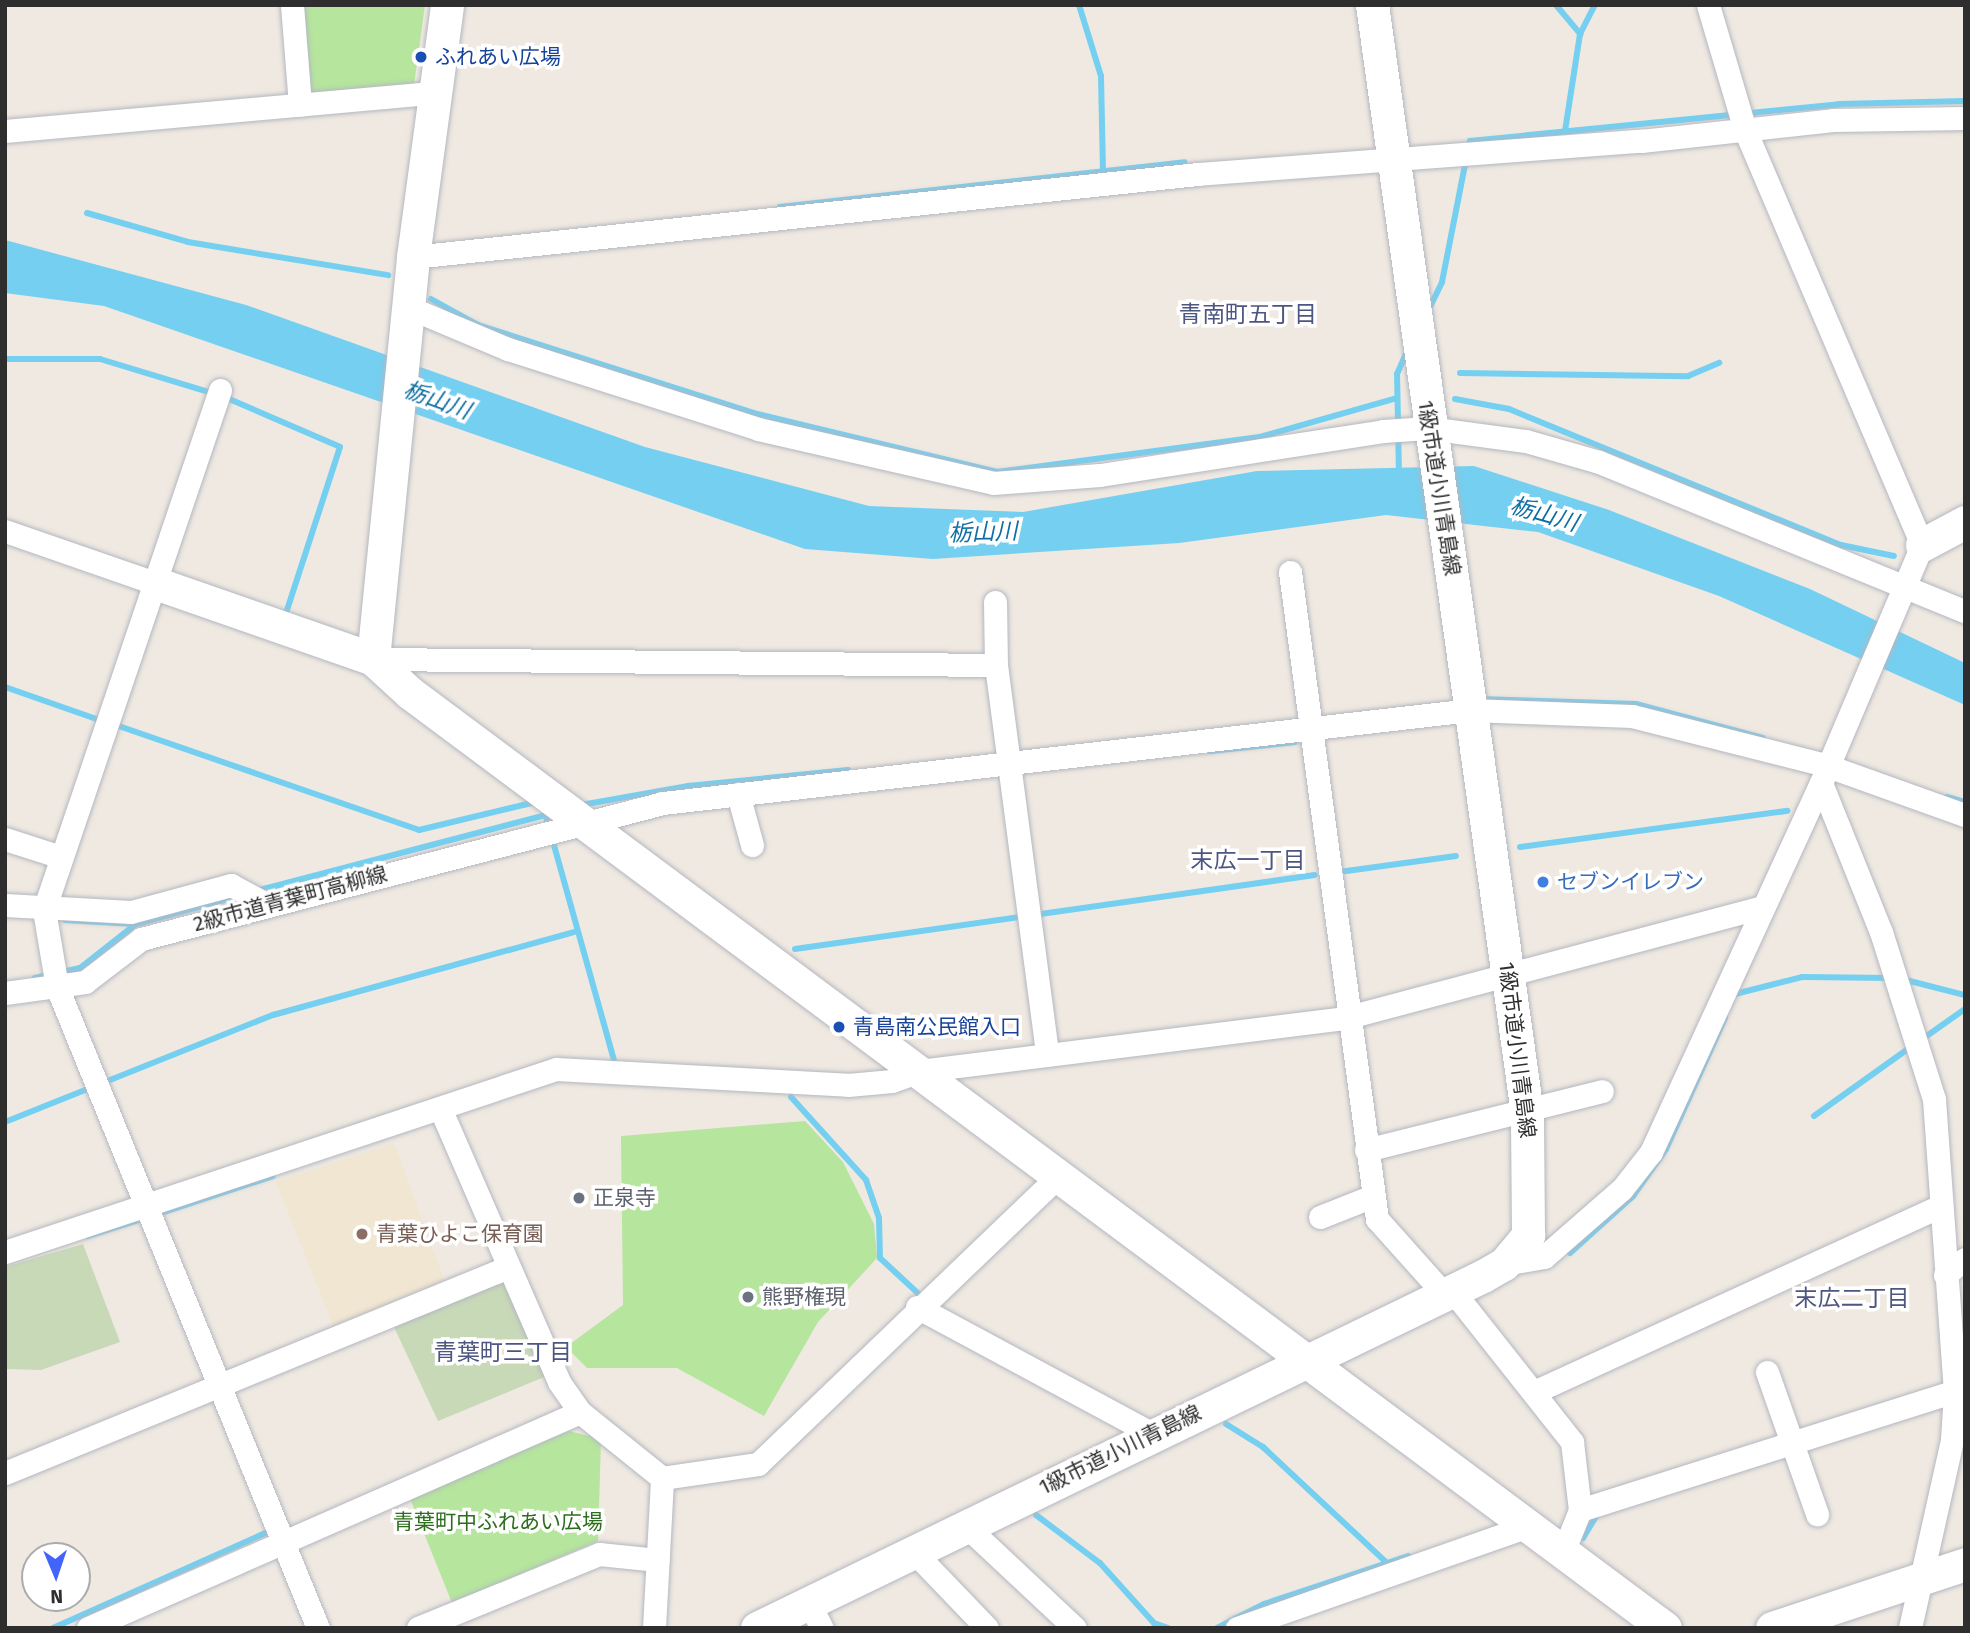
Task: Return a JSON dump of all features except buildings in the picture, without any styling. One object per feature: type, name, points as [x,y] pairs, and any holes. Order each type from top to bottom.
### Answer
[{"type":"street","points":[[292,5],[300,105]]},
{"type":"street","points":[[373,659],[413,257],[447,5]]},
{"type":"street","name":"1級市道小川青島線","points":[[757,1628],[815,1615],[914,1552],[965,1526],[1504,1264],[1528,1235],[1527,1113],[1450,561],[1423,434],[1420,360],[1372,5]]},
{"type":"street","points":[[1708,5],[1745,130],[1922,545]]},
{"type":"street","points":[[5,131],[434,93]]},
{"type":"street","points":[[413,257],[1197,174],[1452,157],[1833,120],[1965,118]]},
{"type":"street","points":[[407,316],[758,429],[993,483],[1100,475],[1382,431],[1526,441],[1599,462],[1965,611]]},
{"type":"street","points":[[220,390],[58,856],[45,917],[55,976],[97,1087],[153,1229],[284,1538],[318,1628]]},
{"type":"street","points":[[1504,1264],[1544,1257],[1622,1189],[1651,1153],[1758,908],[1823,774],[1922,545],[1965,522]]},
{"type":"street","points":[[5,531],[373,659],[573,812],[1665,1628]]},
{"type":"street","points":[[1290,572],[1306,721],[1345,1018],[1377,1219],[1448,1292],[1534,1392],[1572,1442],[1580,1510],[1563,1552]]},
{"type":"street","points":[[995,602],[996,665],[1048,1055]]},
{"type":"street","points":[[373,659],[996,665]]},
{"type":"street","name":"2級市道青葉町高柳線","points":[[5,993],[55,976],[85,982],[141,939],[268,905],[573,812],[1010,765],[1468,695],[1632,716],[1965,815]]},
{"type":"street","points":[[1823,774],[1881,932],[1934,1098],[1945,1275],[1958,1396],[1910,1628]]},
{"type":"street","points":[[738,794],[743,821],[752,845]]},
{"type":"street","points":[[5,838],[58,856]]},
{"type":"street","points":[[5,905],[45,917],[131,912],[231,885],[268,905]]},
{"type":"street","points":[[5,1252],[556,1069],[848,1085],[919,1070],[1345,1018],[1758,908]]},
{"type":"street","points":[[1366,1150],[1527,1113],[1602,1091]]},
{"type":"street","points":[[440,1108],[506,1268],[580,1412],[662,1478],[758,1464],[917,1307],[1059,1175]]},
{"type":"street","points":[[1320,1217],[1373,1196]]},
{"type":"street","points":[[1534,1392],[1940,1206]]},
{"type":"street","points":[[1945,1275],[1965,1259]]},
{"type":"street","points":[[5,1474],[506,1268]]},
{"type":"street","points":[[917,1307],[1153,1434]]},
{"type":"street","points":[[1767,1372],[1817,1514]]},
{"type":"street","points":[[1580,1510],[1795,1448],[1958,1396]]},
{"type":"street","points":[[88,1628],[284,1538],[580,1412]]},
{"type":"street","points":[[654,1628],[662,1478]]},
{"type":"street","points":[[965,1526],[1075,1628]]},
{"type":"street","points":[[1237,1628],[1528,1526]]},
{"type":"street","points":[[914,1552],[987,1628]]},
{"type":"street","points":[[418,1628],[599,1554],[658,1560]]},
{"type":"street","points":[[1772,1628],[1965,1564]]},
{"type":"shaded area","name":"青葉ひよこ保育園","points":[[394,1143],[446,1285],[335,1330],[276,1182]]},
{"type":"green space","points":[[296,5],[425,5],[414,85],[302,95]]},
{"type":"green space","points":[[805,1121],[843,1162],[874,1224],[877,1258],[818,1322],[764,1416],[677,1368],[587,1368],[566,1347],[623,1305],[621,1136]]},
{"type":"green space","points":[[83,1244],[120,1342],[41,1370],[5,1369],[5,1267]]},
{"type":"green space","points":[[505,1281],[549,1375],[438,1421],[393,1325]]},
{"type":"green space","name":"青葉町中ふれあい広場","points":[[569,1431],[601,1439],[598,1541],[452,1603],[409,1496]]},
{"type":"water","name":"栃山川","points":[[5,240],[246,305],[645,447],[869,506],[1023,512],[1257,471],[1474,466],[1609,510],[1810,589],[1965,663],[1965,705],[1719,596],[1538,532],[1386,515],[1179,543],[933,559],[805,549],[104,306],[5,293]]},
{"type":"waterway","points":[[1079,5],[1101,76],[1103,171]]},
{"type":"waterway","points":[[1556,5],[1580,34]]},
{"type":"waterway","points":[[1565,131],[1580,34],[1595,5]]},
{"type":"waterway","points":[[1468,149],[1470,141],[1839,104],[1965,101]]},
{"type":"waterway","points":[[1428,311],[1442,282],[1466,160]]},
{"type":"waterway","points":[[780,207],[1185,162]]},
{"type":"waterway","points":[[87,213],[188,242],[388,275]]},
{"type":"waterway","points":[[431,299],[478,325],[753,413],[997,472],[1260,437],[1397,398]]},
{"type":"waterway","points":[[1399,476],[1397,374],[1407,352]]},
{"type":"waterway","points":[[5,359],[100,359],[215,394]]},
{"type":"waterway","points":[[1460,373],[1688,376],[1719,363]]},
{"type":"waterway","points":[[227,398],[340,447],[286,613]]},
{"type":"waterway","points":[[1455,399],[1509,409],[1841,545],[1894,556]]},
{"type":"waterway","points":[[5,687],[102,721]]},
{"type":"waterway","points":[[1478,699],[1636,704],[1763,738]]},
{"type":"waterway","points":[[113,724],[419,830],[536,802]]},
{"type":"waterway","points":[[1210,751],[1295,742]]},
{"type":"waterway","points":[[581,805],[688,786],[848,770]]},
{"type":"waterway","points":[[1947,797],[1965,802]]},
{"type":"waterway","points":[[1520,847],[1788,811]]},
{"type":"waterway","points":[[545,813],[614,1060]]},
{"type":"waterway","points":[[256,891],[554,813]]},
{"type":"waterway","points":[[1339,872],[1456,856]]},
{"type":"waterway","points":[[795,949],[1315,875]]},
{"type":"waterway","points":[[65,920],[136,924],[239,896]]},
{"type":"waterway","points":[[35,978],[80,968],[136,924]]},
{"type":"waterway","points":[[5,1122],[273,1015],[574,932]]},
{"type":"waterway","points":[[1735,994],[1802,977],[1892,978]]},
{"type":"waterway","points":[[1902,979],[1965,995]]},
{"type":"waterway","points":[[1921,1040],[1965,1009]]},
{"type":"waterway","points":[[1570,1253],[1633,1196],[1666,1149],[1725,1018]]},
{"type":"waterway","points":[[1814,1116],[1912,1046]]},
{"type":"waterway","points":[[791,1097],[866,1180],[879,1218],[880,1258],[923,1298]]},
{"type":"waterway","points":[[155,1215],[273,1176]]},
{"type":"waterway","points":[[88,1236],[145,1218]]},
{"type":"waterway","points":[[1226,1424],[1263,1447],[1387,1563]]},
{"type":"waterway","points":[[1036,1515],[1100,1563],[1154,1623],[1168,1628]]},
{"type":"waterway","points":[[1583,1538],[1597,1515]]},
{"type":"waterway","points":[[53,1628],[265,1533]]},
{"type":"waterway","points":[[1217,1628],[1264,1604],[1408,1556]]},
{"type":"place","name":"ふれあい広場","points":[[421,57]]},
{"type":"place","name":"セブンイレブン","points":[[1543,882]]},
{"type":"place","name":"青島南公民館入口","points":[[839,1027]]},
{"type":"place","name":"正泉寺","points":[[579,1198]]},
{"type":"place","name":"青葉ひよこ保育園","points":[[362,1234]]},
{"type":"place","name":"熊野権現","points":[[748,1297]]},
{"type":"district","name":"青南町五丁目","points":[[1248,314]]},
{"type":"district","name":"末広一丁目","points":[[1248,860]]},
{"type":"district","name":"末広二丁目","points":[[1852,1298]]},
{"type":"district","name":"青葉町三丁目","points":[[503,1352]]}]
